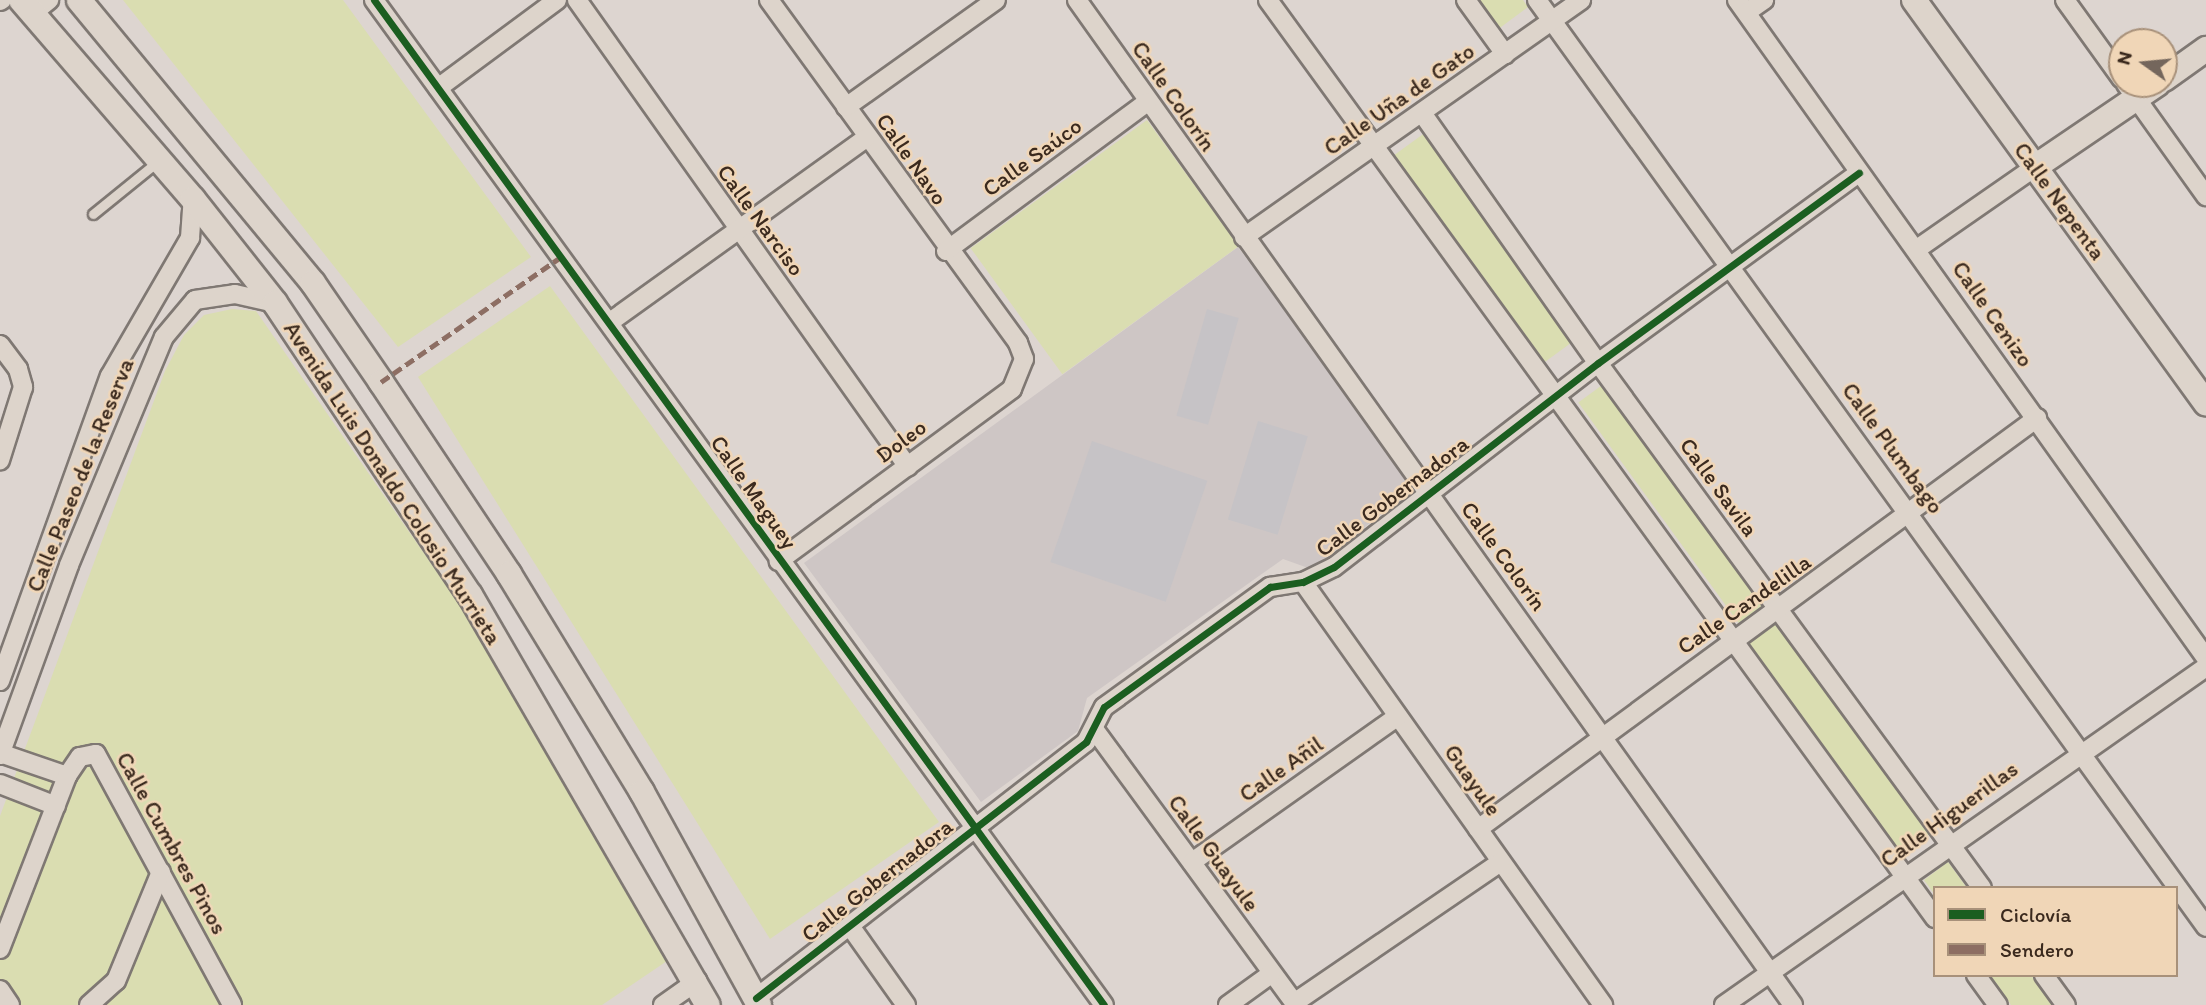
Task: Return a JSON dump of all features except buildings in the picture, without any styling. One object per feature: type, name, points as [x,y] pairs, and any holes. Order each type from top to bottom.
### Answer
[{"type":"main road","name":"Avenida Luis Donaldo Colosio Murrieta","points":[[79,0],[313,283],[381,382],[509,574],[614,746],[757,1001]]},
{"type":"main road","name":"Calle Nepenta","points":[[1914,0],[2206,404]]},
{"type":"main road","name":"Avenida Luis Donaldo Colosio Murrieta","points":[[34,4],[275,303],[470,595],[697,981],[708,1005]]},
{"type":"main road","points":[[2178,69],[2206,49]]},
{"type":"main road","points":[[2035,166],[2115,98]]},
{"type":"street","name":"Calle Maguey","points":[[374,0],[610,323],[779,561],[977,826],[1104,1005]]},
{"type":"street","points":[[438,88],[557,0]]},
{"type":"street","name":"Calle Narciso","points":[[577,0],[908,467]]},
{"type":"street","name":"Calle Navo","points":[[769,0],[946,251],[1018,343]]},
{"type":"street","points":[[846,107],[996,0]]},
{"type":"street","name":"Calle Colorín","points":[[1077,0],[1147,102],[1602,734],[1793,1005]]},
{"type":"street","points":[[1268,0],[1371,148],[1555,395],[1732,643],[1933,915]]},
{"type":"street","points":[[1466,0],[1505,54]]},
{"type":"street","name":"Calle Plumbago","points":[[1536,0],[1732,267],[2176,886]]},
{"type":"street","name":"Calle Uña de Gato","points":[[1244,237],[1581,0]]},
{"type":"street","points":[[1742,6],[1764,0]]},
{"type":"street","points":[[2065,0],[2108,59]]},
{"type":"street","name":"Calle Cenizo","points":[[1742,6],[2206,658]]},
{"type":"street","points":[[2136,98],[2206,196]]},
{"type":"street","name":"Calle Saúco","points":[[946,251],[1147,102]]},
{"type":"street","name":"Calle Savila","points":[[1422,113],[1598,363],[1981,886]]},
{"type":"street","points":[[610,323],[737,228],[866,138]]},
{"type":"street","points":[[1917,249],[2035,166]]},
{"type":"street","name":"Calle Gobernadora","points":[[757,1001],[1086,742],[1104,707],[1270,587],[1303,582],[1334,567],[1555,395],[1859,173]]},
{"type":"street","name":"Calle Paseo de la Reserva","points":[[0,681],[110,376],[190,238],[193,199]]},
{"type":"street","points":[[164,283],[182,310],[213,295],[275,303]]},
{"type":"street","name":"Calle Paseo de la Reserva","points":[[0,754],[139,387],[182,310]]},
{"type":"street","name":"Doleo","points":[[779,561],[1012,389],[1023,367],[1018,343]]},
{"type":"street","points":[[0,345],[18,369],[23,387],[5,437],[0,460]]},
{"type":"street","name":"Calle Candelilla","points":[[1478,829],[1602,734],[1780,610],[2037,418]]},
{"type":"street","name":"Guayule","points":[[1303,582],[1603,1005]]},
{"type":"street","name":"Calle Higuerillas","points":[[1724,1005],[2078,752],[2206,667]]},
{"type":"street","name":"Calle Añil","points":[[1192,862],[1398,716]]},
{"type":"street","name":"Calle Guayule","points":[[1094,729],[1295,1004]]},
{"type":"street","points":[[0,754],[67,776]]},
{"type":"street","name":"Calle Cumbres Pinos","points":[[0,949],[67,776],[80,757],[96,754],[232,1005]]},
{"type":"street","points":[[0,784],[56,806]]},
{"type":"street","points":[[1295,1004],[1501,862]]},
{"type":"street","points":[[89,1005],[116,981],[161,872]]},
{"type":"street","name":"Calle Plumbago","points":[[2178,889],[2206,927]]},
{"type":"street","points":[[850,926],[906,1005]]},
{"type":"street","points":[[1228,1005],[1271,974]]},
{"type":"street","points":[[1977,977],[1998,1005]]},
{"type":"street","points":[[2045,977],[2066,1005]]},
{"type":"street","points":[[663,1005],[697,981]]},
{"type":"street","points":[[0,990],[10,1005]]},
{"type":"lane","points":[[93,214],[159,161]]},
{"type":"shaded area","points":[[1238,247],[1415,488],[1311,569],[1283,559],[1087,698],[1078,731],[981,802],[804,563]]},
{"type":"green space","points":[[123,0],[343,0],[531,257],[398,347]]},
{"type":"green space","points":[[1476,0],[1523,0],[1528,7],[1497,30]]},
{"type":"green space","points":[[1147,120],[1239,246],[1062,374],[971,248]]},
{"type":"green space","points":[[1426,132],[1576,339],[1544,363],[1394,156]]},
{"type":"green space","points":[[550,286],[939,822],[770,939],[418,377]]},
{"type":"green space","points":[[232,309],[256,311],[480,634],[667,961],[602,1005],[0,1005],[0,816],[165,371],[184,335],[204,315]]},
{"type":"green space","points":[[1605,383],[1765,604],[1739,623],[1578,402]]},
{"type":"green space","points":[[1777,621],[1931,833],[1902,854],[1748,642]]},
{"type":"green space","points":[[1948,862],[1966,886],[1933,886],[1933,892],[1924,880]]},
{"type":"green space","points":[[1991,977],[2032,977],[2052,1005],[2011,1005]]},
{"type":"marked path","points":[[381,382],[562,256]]},
{"type":"cycle path","points":[[374,0],[1104,1005]]},
{"type":"cycle path","points":[[756,998],[1086,742],[1104,707],[1270,587],[1303,582],[1334,567],[1598,363],[1859,173]]}]
